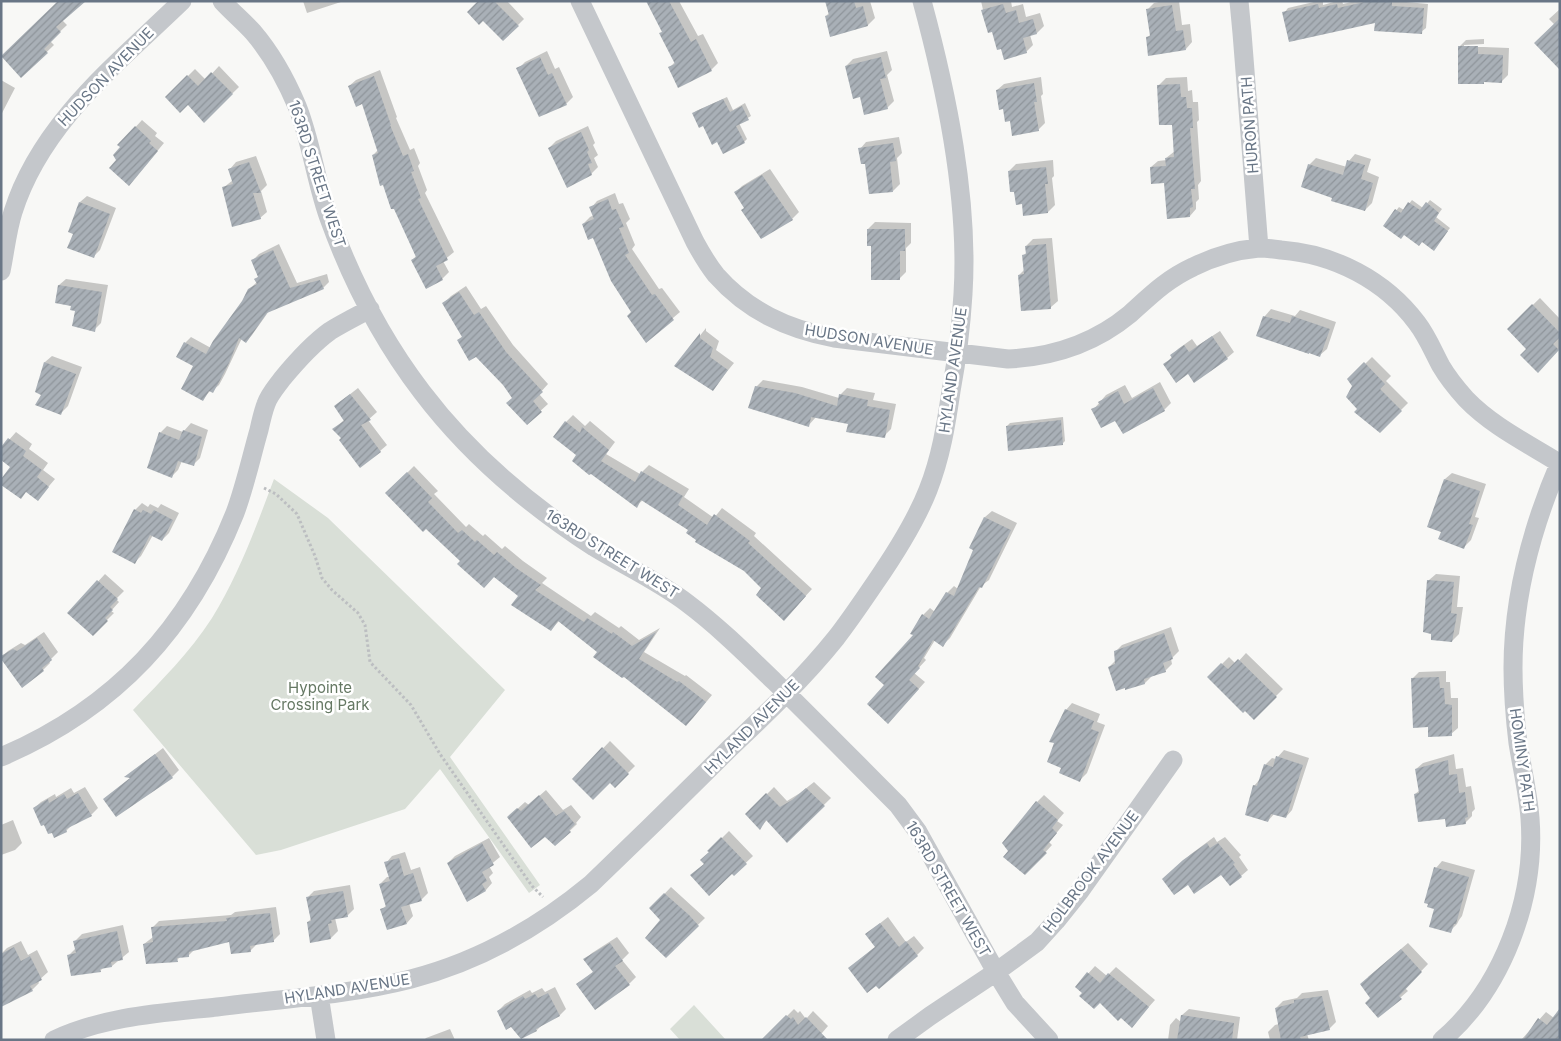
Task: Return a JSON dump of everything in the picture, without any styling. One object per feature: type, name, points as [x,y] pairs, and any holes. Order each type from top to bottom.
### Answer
[{"type":"street","name":"HUDSON AVENUE","points":[[1,272],[8,231],[14,210],[28,177],[45,145],[82,97],[182,1]]},
{"type":"street","name":"163RD STREET WEST","points":[[222,1],[253,32],[267,50],[288,87],[298,108],[329,218],[348,264],[370,310],[390,345],[423,394],[491,469],[533,504],[574,534],[684,600],[731,639],[898,805],[918,832],[996,972]]},
{"type":"street","name":"HUDSON AVENUE","points":[[580,1],[695,242],[715,273],[744,300],[769,317],[808,333],[834,338],[1008,359],[1027,358],[1050,354],[1089,340],[1107,331],[1166,282],[1185,270],[1204,262],[1227,254],[1259,248],[1293,251],[1328,259],[1378,284],[1400,303],[1418,323],[1442,367],[1466,399],[1496,424],[1560,462]]},
{"type":"street","name":"HYLAND AVENUE","points":[[54,1040],[93,1025],[133,1016],[319,995],[387,985],[436,971],[497,946],[524,932],[591,884],[786,693],[823,654],[857,611],[891,559],[927,492],[941,450],[958,353],[963,293],[963,236],[959,183],[934,45],[922,1]]},
{"type":"street","name":"HURON PATH","points":[[1238,1],[1259,248]]},
{"type":"street","points":[[1,757],[47,735],[102,698],[125,680],[166,636],[207,573],[234,514],[241,496],[266,403],[292,367],[319,340],[335,328],[370,310]]},
{"type":"street","name":"HOMINY PATH","points":[[1442,1040],[1473,1007],[1491,981],[1512,938],[1523,900],[1529,860],[1530,819],[1518,744],[1514,701],[1513,665],[1516,621],[1521,586],[1531,542],[1544,501],[1560,462]]},
{"type":"street","name":"HOLBROOK AVENUE","points":[[897,1040],[1036,942],[1080,891],[1173,760]]},
{"type":"street","points":[[996,972],[1015,1004],[1049,1040]]},
{"type":"street","points":[[319,995],[326,1040]]},
{"type":"path","points":[[264,488],[276,494],[297,514],[322,578],[332,590],[358,613],[365,625],[370,662],[411,705],[440,754],[532,886],[555,911]]},
{"type":"green space","name":"Hypointe Crossing Park","points":[[274,479],[328,518],[505,690],[450,757],[540,885],[529,893],[440,769],[405,809],[281,850],[256,855],[133,710],[185,654],[212,618],[239,567]]},
{"type":"green space","points":[[694,1005],[726,1040],[680,1040],[670,1029]]},
{"type":"building","points":[[58,1],[86,1],[56,27],[61,32],[44,49],[48,53],[21,78],[1,56]]},
{"type":"building","points":[[478,1],[494,1],[519,26],[503,41],[483,21],[479,25],[467,12]]},
{"type":"building","points":[[646,1],[669,1],[691,42],[696,39],[712,71],[678,88],[668,67],[675,64],[659,33],[662,32]]},
{"type":"building","points":[[825,1],[854,1],[856,8],[863,6],[868,26],[830,37],[825,16],[829,15]]},
{"type":"building","points":[[1369,1],[1392,1],[1392,6],[1424,8],[1422,34],[1374,31],[1375,23],[1289,42],[1282,12],[1318,4],[1319,8],[1337,4],[1338,8]]},
{"type":"building","points":[[1003,4],[1006,13],[1016,10],[1019,23],[1033,19],[1037,34],[1023,38],[1027,53],[1004,60],[1001,49],[997,50],[992,32],[988,33],[981,10]]},
{"type":"building","points":[[1172,5],[1176,31],[1183,30],[1186,50],[1148,56],[1146,37],[1150,36],[1146,9]]},
{"type":"building","points":[[1560,18],[1560,70],[1534,43]]},
{"type":"building","points":[[1458,46],[1478,46],[1478,54],[1503,55],[1502,83],[1458,84]]},
{"type":"building","points":[[540,57],[548,75],[552,73],[567,105],[539,117],[516,68]]},
{"type":"building","points":[[881,57],[886,78],[880,79],[888,109],[864,115],[860,97],[853,99],[845,66]]},
{"type":"building","points":[[211,72],[233,94],[204,123],[188,105],[180,113],[165,97],[187,75],[198,86]]},
{"type":"building","points":[[374,76],[390,125],[403,156],[408,154],[414,171],[411,172],[421,198],[418,199],[448,260],[436,266],[443,280],[426,289],[411,260],[416,257],[394,209],[391,209],[383,185],[380,186],[372,155],[378,153],[362,104],[356,107],[348,86]]},
{"type":"building","points":[[1034,83],[1037,102],[1034,102],[1039,131],[1012,136],[1010,121],[1005,122],[1003,109],[999,110],[996,90]]},
{"type":"building","points":[[1180,84],[1181,97],[1186,97],[1187,108],[1192,108],[1193,128],[1190,128],[1195,189],[1191,189],[1193,207],[1190,208],[1190,217],[1167,219],[1164,183],[1151,184],[1150,167],[1166,166],[1165,158],[1174,157],[1172,125],[1159,125],[1157,85]]},
{"type":"building","points":[[723,99],[730,112],[742,106],[749,120],[736,126],[745,143],[723,154],[717,142],[712,145],[703,126],[699,128],[692,113]]},
{"type":"building","points":[[135,126],[151,141],[149,143],[158,151],[129,186],[109,168],[116,160],[113,155],[120,147],[117,145]]},
{"type":"building","points":[[581,132],[589,150],[587,152],[592,163],[588,164],[592,175],[567,188],[548,148]]},
{"type":"building","points":[[893,143],[896,161],[890,162],[893,192],[869,194],[865,164],[861,164],[858,148]]},
{"type":"building","points":[[1347,160],[1365,165],[1361,179],[1373,183],[1365,211],[1331,201],[1332,198],[1301,187],[1308,164],[1343,175]]},
{"type":"building","points":[[249,162],[261,193],[253,193],[261,219],[232,227],[222,187],[233,184],[228,169]]},
{"type":"building","points":[[1046,167],[1048,184],[1045,184],[1048,213],[1023,216],[1022,204],[1016,205],[1014,192],[1010,192],[1008,171]]},
{"type":"building","points":[[762,175],[793,220],[761,239],[741,210],[744,208],[734,192]]},
{"type":"building","points":[[608,199],[612,210],[616,209],[624,227],[619,228],[629,253],[625,255],[652,295],[655,294],[674,320],[646,343],[627,316],[631,312],[611,281],[593,238],[588,240],[582,224],[594,219],[589,207]]},
{"type":"building","points":[[79,202],[110,214],[94,258],[67,248],[73,234],[68,232]]},
{"type":"building","points":[[1408,202],[1420,210],[1426,202],[1439,213],[1434,221],[1448,231],[1434,251],[1422,242],[1419,246],[1404,235],[1401,239],[1383,226],[1395,209],[1401,213]]},
{"type":"building","points":[[867,229],[905,229],[905,251],[900,251],[900,280],[871,280],[871,246],[867,246]]},
{"type":"building","points":[[1046,244],[1051,309],[1021,311],[1018,275],[1024,274],[1022,255],[1026,254],[1025,246]]},
{"type":"building","points":[[273,250],[290,288],[320,280],[324,289],[267,313],[246,343],[239,338],[229,363],[213,393],[209,391],[203,401],[181,389],[193,366],[176,357],[184,342],[206,354],[248,289],[257,284],[254,279],[258,277],[251,260]]},
{"type":"building","points":[[58,285],[102,292],[95,332],[72,326],[75,311],[70,310],[71,306],[55,303]]},
{"type":"building","points":[[459,292],[474,315],[479,312],[506,352],[543,392],[533,401],[542,412],[527,425],[506,403],[512,398],[503,385],[476,357],[469,361],[457,340],[462,337],[442,303]]},
{"type":"building","points":[[1532,304],[1560,333],[1560,337],[1553,344],[1559,350],[1538,373],[1520,355],[1526,349],[1507,329]]},
{"type":"building","points":[[1263,316],[1290,323],[1292,316],[1330,329],[1320,357],[1256,336]]},
{"type":"building","points":[[700,333],[700,338],[713,348],[710,357],[728,370],[713,391],[674,366]]},
{"type":"building","points":[[1212,336],[1228,359],[1194,383],[1188,374],[1176,383],[1163,364],[1172,358],[1170,355],[1184,345],[1189,352]]},
{"type":"building","points":[[44,362],[76,374],[61,415],[35,405],[41,395],[35,392]]},
{"type":"building","points":[[1364,362],[1385,384],[1380,389],[1402,411],[1380,433],[1354,412],[1357,409],[1346,397],[1352,386],[1347,379]]},
{"type":"building","points":[[755,386],[795,393],[837,406],[839,394],[868,400],[867,406],[890,410],[885,438],[846,432],[848,424],[811,417],[809,427],[748,408]]},
{"type":"building","points":[[1153,388],[1165,411],[1123,434],[1115,421],[1101,428],[1091,409],[1100,405],[1098,402],[1118,391],[1124,404]]},
{"type":"building","points":[[350,394],[371,420],[361,425],[381,452],[360,468],[339,440],[341,438],[332,429],[344,421],[334,406]]},
{"type":"building","points":[[1061,420],[1063,445],[1008,451],[1006,426]]},
{"type":"building","points":[[565,421],[580,433],[582,427],[609,450],[601,461],[635,482],[641,471],[683,496],[678,505],[707,525],[714,514],[750,541],[748,543],[806,596],[784,621],[756,595],[761,588],[744,571],[695,542],[696,540],[686,533],[688,530],[641,500],[637,508],[572,461],[576,455],[553,437]]},
{"type":"building","points":[[183,430],[202,437],[194,466],[178,461],[172,478],[147,468],[159,432],[179,440]]},
{"type":"building","points":[[8,438],[26,451],[23,456],[42,470],[37,477],[49,487],[38,501],[26,492],[21,499],[1,485],[1,479],[10,467],[1,460],[1,447]]},
{"type":"building","points":[[407,472],[432,498],[428,502],[458,533],[462,530],[494,555],[497,552],[541,585],[535,590],[584,622],[587,618],[612,634],[613,632],[632,646],[656,632],[639,659],[677,682],[679,681],[706,702],[686,726],[624,677],[622,678],[593,657],[597,652],[558,621],[551,631],[511,605],[518,596],[494,577],[484,588],[457,564],[460,561],[426,529],[423,532],[385,493]]},
{"type":"building","points":[[1444,479],[1480,491],[1469,524],[1473,525],[1464,549],[1438,539],[1441,532],[1427,527]]},
{"type":"building","points":[[134,509],[141,513],[143,510],[151,514],[154,510],[173,520],[162,541],[150,535],[135,564],[112,552]]},
{"type":"building","points":[[984,517],[1011,530],[982,588],[979,587],[943,647],[933,640],[918,666],[920,668],[909,680],[919,689],[888,724],[867,704],[884,685],[875,677],[913,635],[910,634],[922,614],[929,619],[946,592],[954,596],[973,550],[969,548]]},
{"type":"building","points":[[97,580],[118,599],[110,607],[113,610],[105,618],[108,621],[93,636],[67,613]]},
{"type":"building","points":[[1427,580],[1454,582],[1451,613],[1457,614],[1452,642],[1431,640],[1431,634],[1423,632]]},
{"type":"building","points":[[1164,633],[1173,659],[1163,663],[1166,672],[1144,679],[1145,684],[1116,691],[1108,667],[1115,664],[1114,651]]},
{"type":"building","points":[[37,638],[52,660],[42,668],[44,671],[22,688],[1,659],[1,656],[13,649],[17,651]]},
{"type":"building","points":[[1238,659],[1277,697],[1254,720],[1245,711],[1243,713],[1207,677],[1221,663],[1228,669]]},
{"type":"building","points":[[1439,677],[1440,688],[1444,688],[1445,704],[1452,705],[1452,736],[1428,737],[1428,727],[1413,728],[1411,678]]},
{"type":"building","points":[[1065,709],[1094,721],[1091,729],[1099,732],[1080,782],[1059,773],[1061,768],[1047,762],[1054,743],[1049,742]]},
{"type":"building","points":[[602,747],[629,774],[615,788],[610,783],[593,800],[572,779]]},
{"type":"building","points":[[155,754],[173,778],[116,817],[103,799],[130,778],[124,777]]},
{"type":"building","points":[[1276,756],[1303,765],[1286,818],[1271,814],[1268,822],[1245,815],[1253,785],[1257,786],[1264,764],[1273,767]]},
{"type":"building","points":[[1448,760],[1449,775],[1457,774],[1459,793],[1465,792],[1468,817],[1465,818],[1466,824],[1446,827],[1445,819],[1418,822],[1414,794],[1419,793],[1415,769]]},
{"type":"building","points":[[806,788],[825,806],[787,843],[766,820],[760,830],[745,814],[766,793],[780,807]]},
{"type":"building","points":[[78,793],[92,816],[66,829],[67,832],[54,838],[52,833],[48,834],[44,825],[41,826],[33,808],[48,799],[49,803],[64,794],[67,799]]},
{"type":"building","points":[[539,795],[556,816],[564,811],[575,824],[569,830],[571,832],[555,846],[545,837],[531,848],[507,817],[517,808],[521,811]]},
{"type":"building","points":[[1036,801],[1058,820],[1052,828],[1057,833],[1043,850],[1047,853],[1025,875],[1003,857],[1008,851],[1002,843]]},
{"type":"building","points":[[721,837],[747,864],[734,876],[732,874],[709,896],[690,875],[704,864],[700,860]]},
{"type":"building","points":[[482,843],[494,865],[482,872],[487,881],[482,884],[486,891],[467,902],[447,863]]},
{"type":"building","points":[[1207,843],[1210,848],[1218,843],[1235,863],[1233,864],[1242,877],[1230,886],[1221,875],[1194,894],[1188,885],[1174,895],[1162,879],[1183,860]]},
{"type":"building","points":[[399,858],[404,876],[413,873],[422,901],[401,907],[407,924],[387,930],[380,909],[386,907],[379,884],[390,881],[384,862]]},
{"type":"building","points":[[1434,867],[1469,877],[1456,924],[1454,924],[1451,933],[1429,927],[1434,909],[1427,907],[1428,904],[1424,903]]},
{"type":"building","points":[[343,891],[348,917],[331,920],[332,923],[328,924],[331,939],[310,943],[307,922],[311,921],[306,897]]},
{"type":"building","points":[[664,893],[699,926],[666,958],[645,938],[660,920],[649,908]]},
{"type":"building","points":[[270,913],[274,942],[250,946],[251,952],[231,954],[229,942],[189,952],[189,957],[177,958],[178,962],[146,964],[143,944],[153,942],[151,927],[227,921],[226,918]]},
{"type":"building","points":[[880,923],[899,947],[906,941],[918,956],[879,989],[876,986],[867,993],[848,968],[875,947],[865,934]]},
{"type":"building","points":[[117,931],[123,960],[111,962],[112,967],[100,969],[101,972],[71,976],[67,955],[76,953],[73,941]]},
{"type":"building","points":[[610,943],[623,961],[615,966],[630,985],[595,1010],[576,984],[593,972],[583,959]]},
{"type":"building","points":[[14,947],[21,961],[30,956],[42,980],[30,986],[33,991],[1,1007],[1,954]]},
{"type":"building","points":[[1401,949],[1422,972],[1399,996],[1402,999],[1378,1018],[1365,1003],[1370,998],[1360,984]]},
{"type":"building","points":[[1087,972],[1100,983],[1108,973],[1149,1007],[1132,1028],[1121,1018],[1118,1021],[1100,1003],[1094,1009],[1079,996],[1082,993],[1075,987]]},
{"type":"building","points":[[548,993],[560,1016],[521,1039],[511,1027],[506,1030],[497,1011],[523,996],[525,999],[535,994],[538,998]]},
{"type":"building","points":[[1322,996],[1330,1030],[1300,1037],[1301,1040],[1281,1040],[1275,1008],[1294,1003],[1294,1000]]},
{"type":"building","points":[[1560,1008],[1560,1040],[1523,1040],[1538,1018],[1547,1025]]},
{"type":"building","points":[[786,1015],[791,1019],[793,1017],[798,1025],[806,1017],[828,1040],[761,1040]]},
{"type":"building","points":[[1181,1015],[1234,1023],[1232,1040],[1177,1040]]}]
